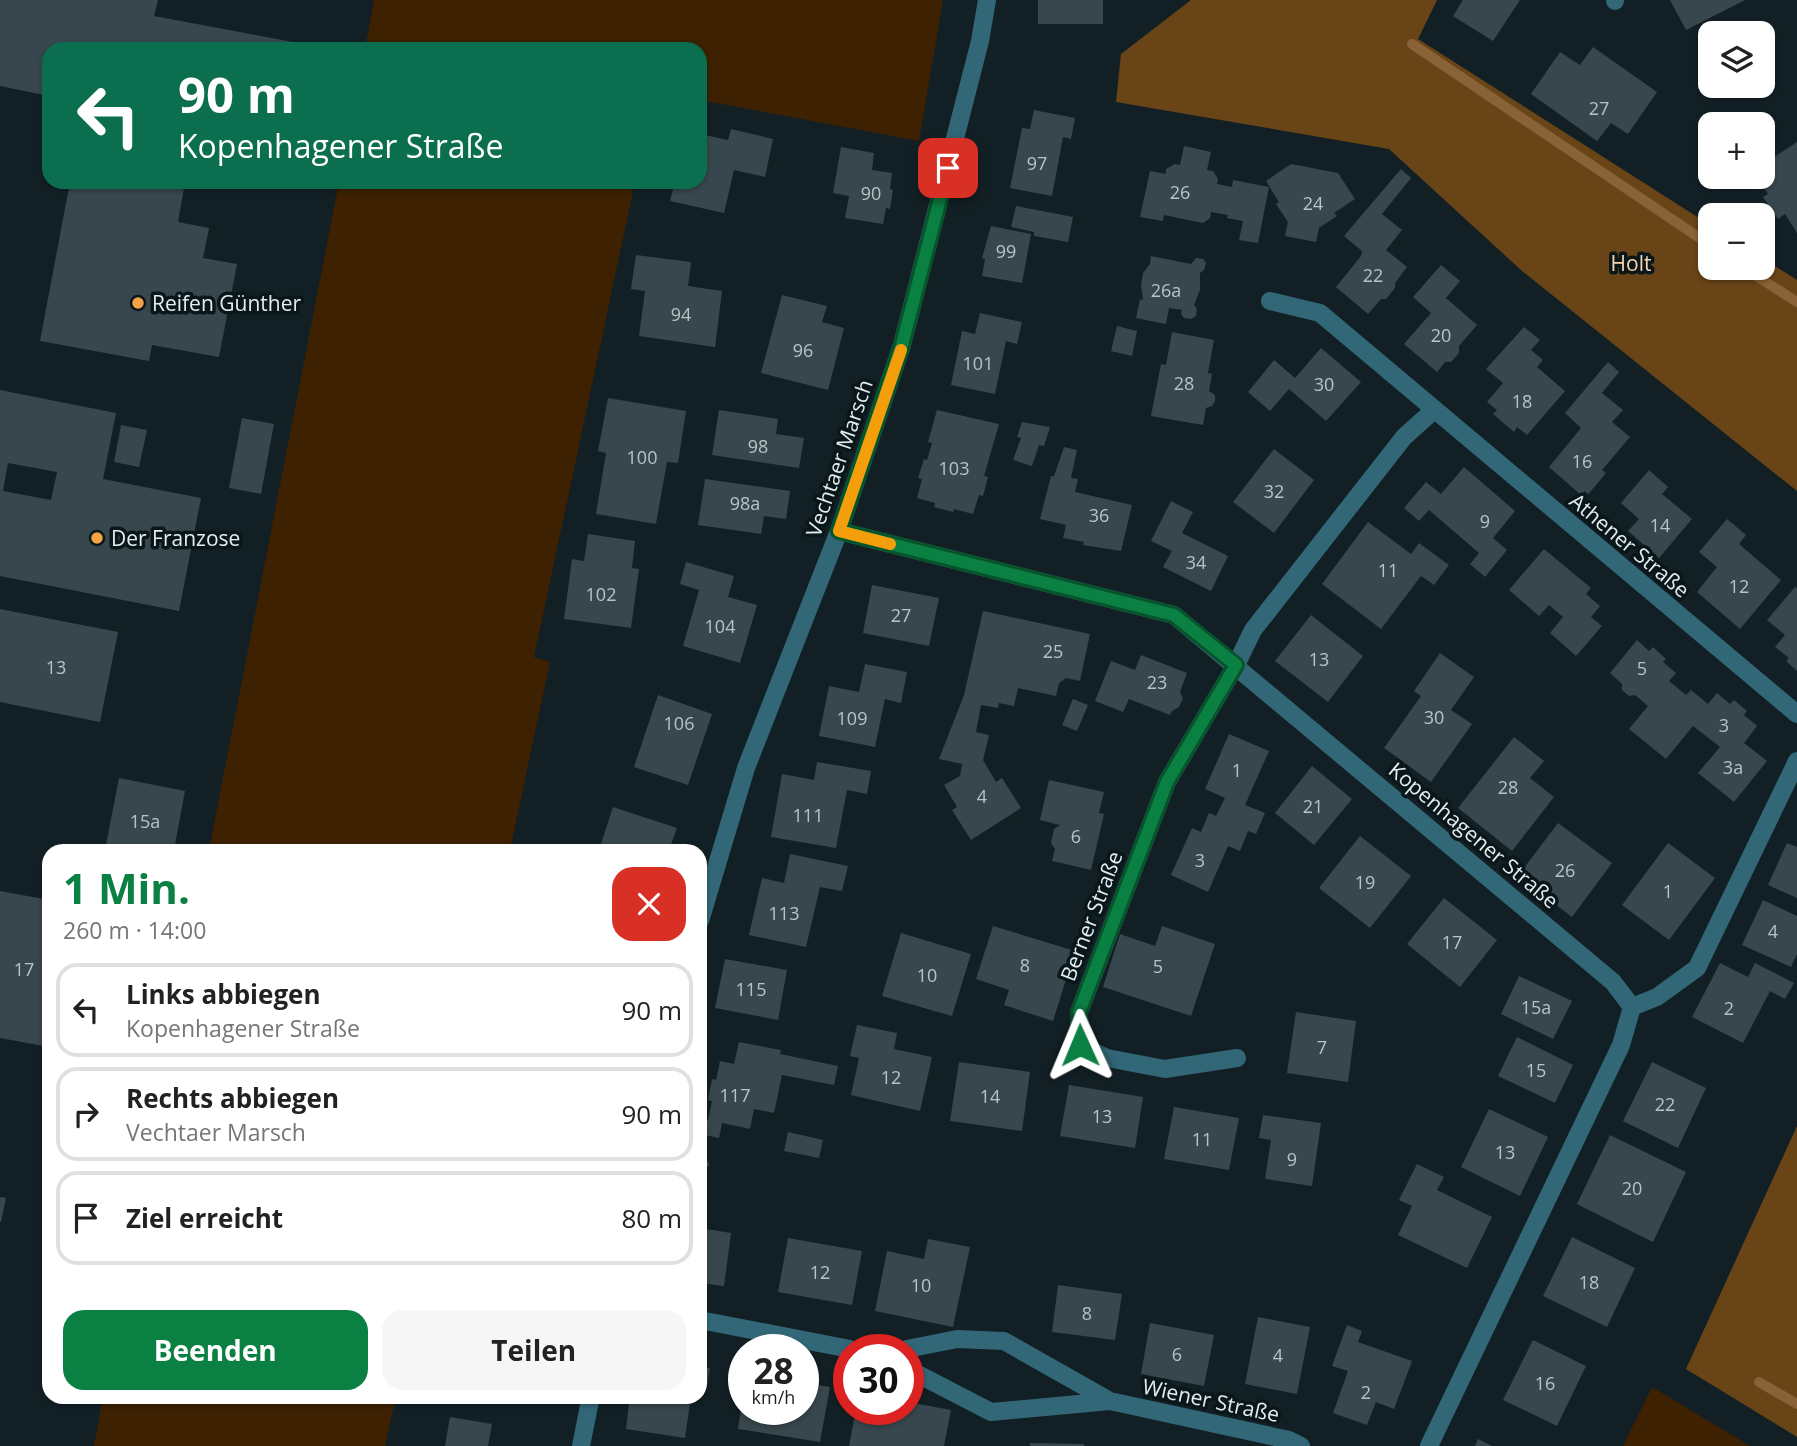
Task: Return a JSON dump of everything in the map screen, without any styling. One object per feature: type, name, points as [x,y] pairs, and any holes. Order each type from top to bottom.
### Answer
[{"type":"street","name":"Vechtaer Marsch","points":[[707,898],[746,768],[839,531],[902,345],[980,41],[987,0]]},
{"type":"street","name":"Athener Straße","points":[[1270,301],[1320,313],[1797,714]]},
{"type":"street","points":[[1236,665],[1253,630],[1405,437],[1434,410]]},
{"type":"street","name":"Kopenhagener Straße","points":[[839,531],[1174,615],[1613,982],[1632,1007]]},
{"type":"street","name":"Berner Straße","points":[[1236,665],[1167,782],[1079,1012],[1080,1045],[1107,1058],[1165,1069],[1237,1058]]},
{"type":"street","points":[[1429,1446],[1621,1045],[1632,1007],[1657,997],[1697,968],[1797,761]]},
{"type":"street","points":[[707,1321],[833,1346]]},
{"type":"street","name":"Wiener Straße","points":[[924,1346],[957,1339],[1004,1341],[1110,1401],[1289,1440],[1301,1446]]},
{"type":"street","name":"Wiener Straße","points":[[924,1377],[991,1412],[1110,1401]]},
{"type":"street","points":[[581,1446],[589,1404]]},
{"type":"shaded area","points":[[374,0],[943,0],[919,141],[707,101],[707,42],[366,42]]},
{"type":"shaded area","points":[[338,189],[634,189],[534,657],[550,662],[511,844],[210,844]]},
{"type":"shaded area","points":[[1652,1387],[1750,1446],[1623,1446]]},
{"type":"shaded area","points":[[102,1404],[394,1404],[385,1446],[94,1446]]},
{"type":"green space","name":"Holt","points":[[1191,0],[1437,0],[1418,39],[1698,217],[1698,280],[1775,280],[1775,266],[1797,280],[1797,491],[1522,271],[1389,149],[1116,102],[1121,54]]},
{"type":"green space","points":[[1797,1126],[1797,1437],[1686,1369]]},
{"type":"building","points":[[0,0],[158,0],[154,16],[293,42],[42,42],[42,95],[0,86]]},
{"type":"building","points":[[1038,0],[1103,0],[1103,24],[1038,24]]},
{"type":"building","points":[[1463,0],[1520,0],[1493,41],[1453,16]]},
{"type":"building","points":[[1670,0],[1745,0],[1704,21],[1698,21],[1698,24],[1686,30]]},
{"type":"building","points":[[1593,47],[1657,92],[1628,134],[1611,123],[1597,141],[1531,94],[1560,52],[1580,65]]},
{"type":"building","points":[[1034,110],[1075,118],[1071,139],[1063,137],[1052,196],[1010,188],[1022,128],[1030,129]]},
{"type":"building","points":[[731,129],[773,139],[765,177],[734,170],[724,213],[670,201],[673,189],[707,189],[707,136],[728,140]]},
{"type":"building","points":[[1797,142],[1797,233],[1785,214],[1778,219],[1775,215],[1775,203],[1767,203],[1763,197],[1768,194],[1765,189],[1775,189],[1775,156]]},
{"type":"building","points":[[1184,146],[1211,152],[1207,170],[1213,171],[1218,179],[1217,184],[1232,187],[1233,180],[1269,187],[1258,243],[1239,240],[1243,221],[1227,218],[1228,215],[1211,212],[1210,218],[1203,223],[1164,215],[1163,221],[1140,217],[1150,171],[1166,174],[1166,169],[1175,164],[1180,165]]},
{"type":"building","points":[[841,147],[874,153],[872,170],[892,173],[890,209],[886,208],[883,224],[845,218],[849,196],[833,193]]},
{"type":"building","points":[[1291,164],[1338,173],[1355,199],[1334,213],[1337,216],[1319,228],[1316,242],[1285,236],[1288,222],[1266,181]]},
{"type":"building","points":[[1401,169],[1411,178],[1382,214],[1402,230],[1386,250],[1407,267],[1386,299],[1381,299],[1368,314],[1336,287],[1361,256],[1362,251],[1344,236]]},
{"type":"building","name":"Reifen Günther","points":[[69,189],[184,189],[178,222],[209,228],[203,258],[237,264],[219,357],[152,345],[149,361],[40,341]]},
{"type":"building","points":[[1016,206],[1073,217],[1068,242],[1034,236],[1034,232],[1011,227]]},
{"type":"building","points":[[991,226],[1031,234],[1022,283],[982,276],[985,259],[982,258]]},
{"type":"building","points":[[636,255],[691,262],[688,286],[722,291],[715,347],[639,336],[645,291],[631,289]]},
{"type":"building","points":[[1151,256],[1191,264],[1196,258],[1203,259],[1206,263],[1200,273],[1200,290],[1194,305],[1197,309],[1196,316],[1191,319],[1184,318],[1182,310],[1169,308],[1166,324],[1136,318],[1140,299],[1143,300],[1143,273],[1150,264]]},
{"type":"building","points":[[1441,265],[1460,281],[1446,298],[1477,325],[1459,346],[1459,353],[1451,362],[1445,362],[1437,372],[1404,344],[1431,313],[1413,297]]},
{"type":"building","points":[[782,295],[827,306],[822,322],[844,328],[828,390],[761,373]]},
{"type":"building","points":[[980,313],[1022,322],[1017,344],[1006,341],[995,394],[951,385],[962,331],[975,334]]},
{"type":"building","points":[[1117,326],[1137,331],[1132,356],[1111,351]]},
{"type":"building","points":[[1524,327],[1540,340],[1531,350],[1543,360],[1537,367],[1565,391],[1527,435],[1517,427],[1514,432],[1493,414],[1497,410],[1487,402],[1503,383],[1486,369]]},
{"type":"building","points":[[1172,332],[1214,340],[1208,373],[1212,374],[1209,391],[1215,395],[1215,401],[1212,406],[1206,408],[1203,425],[1151,416],[1161,364],[1166,365]]},
{"type":"building","points":[[1321,348],[1361,382],[1326,421],[1289,389],[1270,411],[1248,392],[1274,360],[1295,378]]},
{"type":"building","points":[[1608,362],[1619,372],[1602,393],[1623,410],[1612,422],[1630,437],[1602,470],[1606,473],[1591,491],[1588,494],[1585,491],[1581,495],[1549,467],[1581,428],[1565,413]]},
{"type":"building","name":"Der Franzose","points":[[0,390],[116,413],[103,479],[201,498],[179,611],[0,576]],"holes":[[[8,463],[57,472],[51,500],[3,491]]]},
{"type":"building","points":[[608,398],[686,411],[678,463],[667,462],[656,524],[596,514],[606,453],[598,451]]},
{"type":"building","points":[[719,410],[778,419],[776,434],[804,438],[799,468],[712,455]]},
{"type":"building","points":[[937,410],[999,424],[984,476],[988,477],[983,496],[979,495],[973,514],[934,507],[935,503],[917,498],[922,479],[918,478],[932,443],[928,442]]},
{"type":"building","points":[[242,418],[274,424],[261,494],[229,488]]},
{"type":"building","points":[[1022,422],[1050,427],[1044,446],[1039,445],[1032,466],[1013,460],[1021,438],[1017,437]]},
{"type":"building","points":[[121,425],[147,430],[139,467],[114,462]]},
{"type":"building","points":[[1064,447],[1077,450],[1071,478],[1078,479],[1075,492],[1132,505],[1121,551],[1083,545],[1084,542],[1063,538],[1066,525],[1040,519],[1051,476],[1054,476]]},
{"type":"building","points":[[1274,449],[1314,480],[1274,533],[1233,502]]},
{"type":"building","points":[[1464,467],[1515,511],[1493,538],[1507,550],[1485,577],[1470,564],[1479,553],[1429,510],[1419,521],[1404,508],[1426,482],[1441,494]]},
{"type":"building","points":[[1649,470],[1668,487],[1662,494],[1692,519],[1659,558],[1628,531],[1639,519],[1621,503]]},
{"type":"building","points":[[705,479],[790,491],[786,519],[764,516],[761,534],[698,525]]},
{"type":"building","points":[[1171,501],[1193,512],[1182,533],[1228,556],[1211,591],[1163,567],[1172,551],[1151,541]]},
{"type":"building","points":[[1727,519],[1746,535],[1739,544],[1781,580],[1740,629],[1697,592],[1717,567],[1699,552]]},
{"type":"building","points":[[1368,522],[1411,554],[1419,543],[1449,565],[1434,585],[1421,576],[1381,629],[1322,584]]},
{"type":"building","points":[[588,534],[635,541],[632,568],[639,569],[631,628],[564,619],[572,559],[584,561]]},
{"type":"building","points":[[1544,549],[1591,588],[1586,594],[1600,606],[1591,617],[1602,626],[1576,656],[1550,633],[1563,617],[1549,605],[1539,616],[1509,590]]},
{"type":"building","points":[[686,562],[734,576],[728,597],[757,605],[740,663],[683,646],[699,590],[680,584]]},
{"type":"building","points":[[872,585],[939,598],[929,646],[863,633]]},
{"type":"building","points":[[1795,587],[1797,671],[1786,661],[1789,658],[1775,647],[1785,635],[1767,620]]},
{"type":"building","points":[[0,609],[118,632],[100,722],[0,702]]},
{"type":"building","points":[[983,611],[1090,634],[1080,681],[1066,678],[1059,683],[1056,696],[1018,688],[1014,706],[999,703],[998,708],[981,705],[976,732],[989,735],[983,760],[996,782],[1002,778],[1021,808],[971,840],[952,810],[957,807],[944,785],[960,776],[962,764],[939,759],[964,695]]},
{"type":"building","points":[[1311,615],[1363,656],[1328,702],[1275,661]]},
{"type":"building","points":[[1637,640],[1649,651],[1653,647],[1666,659],[1663,662],[1676,673],[1669,681],[1686,695],[1691,690],[1708,704],[1717,693],[1730,704],[1734,700],[1747,711],[1744,715],[1757,726],[1744,743],[1767,761],[1734,802],[1698,773],[1720,747],[1693,726],[1666,759],[1629,729],[1648,706],[1635,695],[1629,696],[1622,690],[1622,684],[1610,673]]},
{"type":"building","points":[[1440,653],[1474,677],[1451,710],[1472,724],[1431,782],[1384,748],[1421,696],[1414,691]]},
{"type":"building","points":[[1141,655],[1187,673],[1180,692],[1183,698],[1179,707],[1170,715],[1129,699],[1123,712],[1095,701],[1111,661],[1135,670]]},
{"type":"building","points":[[865,664],[907,672],[901,703],[885,699],[875,747],[819,736],[829,686],[859,692]]},
{"type":"building","points":[[658,695],[712,714],[688,785],[634,767]]},
{"type":"building","points":[[1073,699],[1088,705],[1077,731],[1062,725]]},
{"type":"building","points":[[1229,734],[1269,751],[1245,805],[1265,813],[1256,834],[1248,831],[1240,851],[1228,846],[1208,892],[1171,875],[1192,828],[1201,832],[1209,813],[1216,816],[1225,798],[1205,789]]},
{"type":"building","points":[[1514,737],[1544,761],[1530,778],[1554,797],[1512,851],[1458,808]]},
{"type":"building","points":[[817,762],[871,771],[867,794],[847,790],[836,848],[771,837],[782,774],[814,780]]},
{"type":"building","points":[[1312,766],[1352,799],[1314,845],[1275,813]]},
{"type":"building","points":[[119,778],[185,791],[175,844],[106,844]]},
{"type":"building","points":[[1049,780],[1104,792],[1099,813],[1104,814],[1091,870],[1052,861],[1055,849],[1051,843],[1054,829],[1060,825],[1040,820]]},
{"type":"building","points":[[613,807],[677,828],[671,844],[601,844]]},
{"type":"building","points":[[1558,823],[1612,863],[1572,917],[1518,876]]},
{"type":"building","points":[[1360,836],[1411,876],[1370,928],[1319,888]]},
{"type":"building","points":[[1668,843],[1715,878],[1669,940],[1622,905]]},
{"type":"building","points":[[1787,843],[1797,847],[1797,898],[1768,885]]},
{"type":"building","points":[[790,854],[848,866],[842,891],[820,887],[806,947],[749,935],[762,878],[784,883]]},
{"type":"building","points":[[0,891],[42,899],[42,1046],[0,1038]]},
{"type":"building","points":[[1444,898],[1497,940],[1460,987],[1407,944]]},
{"type":"building","points":[[1763,900],[1797,916],[1797,954],[1791,967],[1742,945]]},
{"type":"building","points":[[993,926],[1075,951],[1053,1021],[1004,1005],[1009,990],[976,979]]},
{"type":"building","points":[[1162,926],[1215,944],[1191,1016],[1103,987],[1120,934],[1155,946]]},
{"type":"building","points":[[901,933],[971,954],[952,1016],[882,996]]},
{"type":"building","points":[[725,959],[787,970],[778,1020],[715,1008]]},
{"type":"building","points":[[1720,963],[1748,977],[1755,963],[1794,983],[1785,999],[1770,991],[1743,1043],[1692,1017]]},
{"type":"building","points":[[1519,976],[1572,1001],[1553,1039],[1501,1014]]},
{"type":"building","points":[[1296,1012],[1356,1021],[1348,1082],[1287,1073]]},
{"type":"building","points":[[857,1025],[897,1033],[894,1049],[932,1057],[920,1111],[851,1095],[859,1058],[850,1056]]},
{"type":"building","points":[[1517,1037],[1573,1065],[1555,1103],[1498,1076]]},
{"type":"building","points":[[739,1042],[781,1050],[780,1054],[838,1066],[834,1085],[782,1075],[774,1113],[754,1109],[750,1129],[722,1123],[719,1138],[707,1135],[707,1120],[712,1101],[708,1100],[712,1079],[716,1080],[720,1061],[734,1064]]},
{"type":"building","points":[[959,1062],[1030,1072],[1022,1131],[950,1121]]},
{"type":"building","points":[[1652,1062],[1706,1088],[1678,1148],[1623,1121]]},
{"type":"building","points":[[1069,1085],[1143,1097],[1135,1148],[1060,1136]]},
{"type":"building","points":[[1174,1107],[1239,1118],[1229,1170],[1164,1159]]},
{"type":"building","points":[[1489,1109],[1548,1137],[1520,1196],[1461,1167]]},
{"type":"building","points":[[1263,1115],[1321,1123],[1312,1186],[1265,1179],[1271,1140],[1259,1138]]},
{"type":"building","points":[[788,1132],[823,1140],[819,1158],[784,1151]]},
{"type":"building","points":[[1610,1135],[1686,1172],[1653,1242],[1577,1204]]},
{"type":"building","points":[[1417,1164],[1444,1177],[1437,1190],[1492,1217],[1467,1268],[1398,1235],[1412,1206],[1399,1200]]},
{"type":"building","points":[[0,1197],[6,1198],[1,1222],[0,1222]]},
{"type":"building","points":[[707,1229],[731,1233],[724,1286],[707,1284]]},
{"type":"building","points":[[1572,1237],[1635,1268],[1607,1327],[1543,1296]]},
{"type":"building","points":[[788,1238],[862,1251],[852,1305],[778,1292]]},
{"type":"building","points":[[928,1239],[970,1247],[953,1327],[875,1311],[887,1251],[924,1259]]},
{"type":"building","points":[[1058,1285],[1122,1294],[1115,1340],[1052,1332]]},
{"type":"building","points":[[1258,1317],[1310,1327],[1297,1394],[1245,1384]]},
{"type":"building","points":[[1150,1323],[1214,1335],[1204,1386],[1141,1374]]},
{"type":"building","points":[[1347,1325],[1362,1331],[1358,1342],[1412,1361],[1394,1409],[1376,1402],[1367,1425],[1333,1413],[1348,1371],[1332,1366]]},
{"type":"building","points":[[1533,1340],[1586,1366],[1557,1426],[1503,1400]]},
{"type":"building","points":[[819,1385],[830,1387],[820,1442],[738,1429],[739,1425],[819,1425]]},
{"type":"building","points":[[629,1404],[690,1404],[685,1438],[626,1429]]},
{"type":"building","points":[[924,1405],[951,1410],[944,1446],[849,1446],[853,1425],[924,1425]]},
{"type":"building","points":[[450,1417],[492,1424],[488,1446],[445,1446]]},
{"type":"building","points":[[1478,1439],[1492,1446],[1475,1446]]},
{"type":"building","points":[[1030,1443],[1084,1444],[1084,1446],[1030,1446]]},
{"type":"waterway","points":[[1412,44],[1698,237]]},
{"type":"waterway","points":[[1763,280],[1797,302]]},
{"type":"waterway","points":[[1759,1382],[1797,1404]]},
{"type":"slow traffic","points":[[890,544],[839,531],[901,350]]},
{"type":"place","name":"Reifen Günther","points":[[138,303]]},
{"type":"place","name":"Der Franzose","points":[[97,538]]},
{"type":"route","points":[[948,168],[902,345],[839,531],[1174,615],[1236,665],[1167,782],[1079,1012],[1080,1045]]}]
